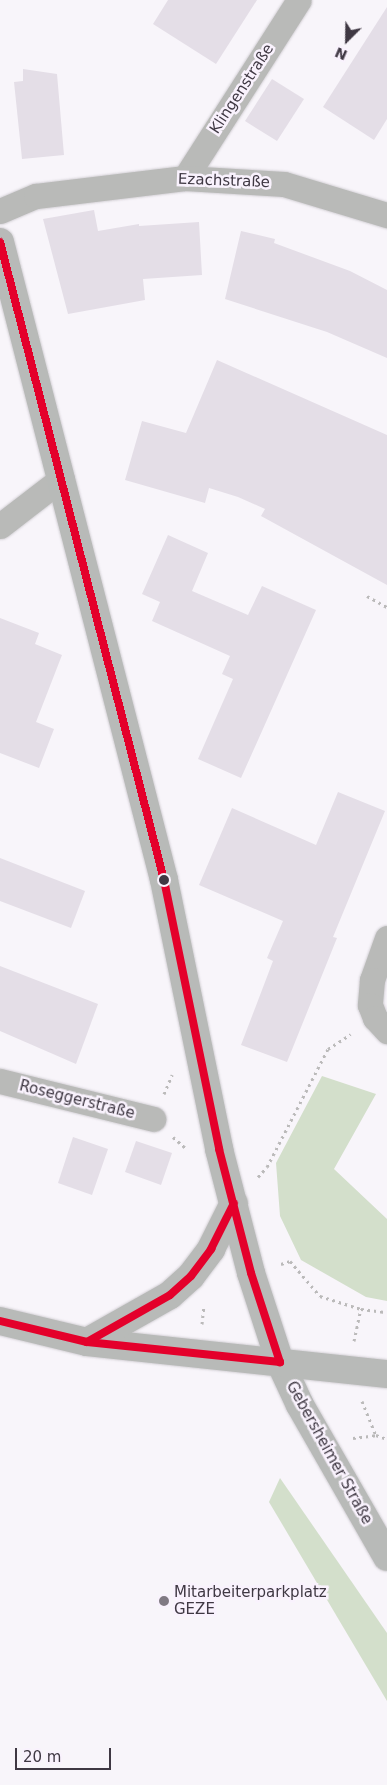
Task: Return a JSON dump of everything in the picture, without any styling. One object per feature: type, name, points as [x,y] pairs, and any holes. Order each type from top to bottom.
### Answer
[{"type":"street","name":"Klingenstraße","points":[[185,178],[300,0]]},
{"type":"street","name":"Ezachstraße","points":[[0,210],[36,196],[185,178],[284,184],[387,215]]},
{"type":"street","name":"Gebersheimer Straße","points":[[0,242],[164,880],[202,1068],[251,1274],[280,1362],[328,1457],[387,1557]]},
{"type":"street","points":[[0,526],[62,478]]},
{"type":"street","points":[[381,1024],[370,1005],[372,980],[385,944]]},
{"type":"street","name":"Roseggerstraße","points":[[0,1081],[153,1119]]},
{"type":"street","points":[[86,1342],[170,1295],[191,1276],[211,1250],[234,1204]]},
{"type":"street","points":[[0,1321],[86,1342],[387,1374]]},
{"type":"path","points":[[367,596],[387,607]]},
{"type":"path","points":[[234,1204],[267,1167],[328,1049],[381,1024]]},
{"type":"path","points":[[153,1119],[173,1073],[202,1068]]},
{"type":"path","points":[[290,1261],[320,1296],[361,1309],[387,1312]]},
{"type":"path","points":[[191,1276],[206,1287],[199,1354]]},
{"type":"green space","points":[[322,1076],[376,1094],[334,1169],[387,1219],[387,1301],[366,1297],[301,1260],[280,1216],[276,1163]]},
{"type":"green space","points":[[280,1478],[387,1633],[387,1701],[269,1502]]},
{"type":"building","points":[[168,0],[257,0],[216,64],[153,24]]},
{"type":"building","points":[[387,7],[387,119],[374,140],[323,107]]},
{"type":"building","points":[[23,69],[57,74],[64,155],[22,159],[14,82],[23,81]]},
{"type":"building","points":[[272,79],[304,99],[277,141],[245,121]]},
{"type":"building","points":[[94,210],[98,231],[139,224],[139,226],[199,222],[202,275],[143,279],[145,300],[68,314],[43,219]]},
{"type":"building","points":[[241,231],[275,239],[274,243],[350,271],[387,290],[387,358],[327,332],[225,299]]},
{"type":"building","points":[[217,360],[387,435],[387,585],[261,516],[265,509],[238,497],[209,488],[205,503],[125,480],[142,421],[186,433]]},
{"type":"building","points":[[168,535],[208,553],[192,591],[248,615],[262,586],[316,610],[241,778],[198,759],[233,679],[222,674],[230,656],[152,621],[160,602],[142,594]]},
{"type":"building","points":[[0,618],[39,633],[35,644],[62,655],[36,722],[54,729],[39,768],[0,753]]},
{"type":"building","points":[[338,792],[385,811],[333,937],[337,938],[287,1062],[241,1045],[273,961],[267,958],[283,921],[199,885],[232,808],[316,845]]},
{"type":"building","points":[[0,858],[85,891],[71,928],[0,901]]},
{"type":"building","points":[[0,966],[98,1004],[76,1064],[0,1031]]},
{"type":"building","points":[[73,1137],[108,1149],[92,1195],[58,1183]]},
{"type":"building","points":[[136,1141],[172,1153],[161,1185],[125,1172]]},
{"type":"transit line","points":[[0,242],[164,880],[219,1149],[251,1273],[280,1362],[87,1342],[0,1321]]},
{"type":"transit line","points":[[87,1342],[170,1295],[191,1276],[211,1249],[234,1203]]},
{"type":"place","name":"Mitarbeiterparkplatz GEZE","points":[[164,1601]]}]
